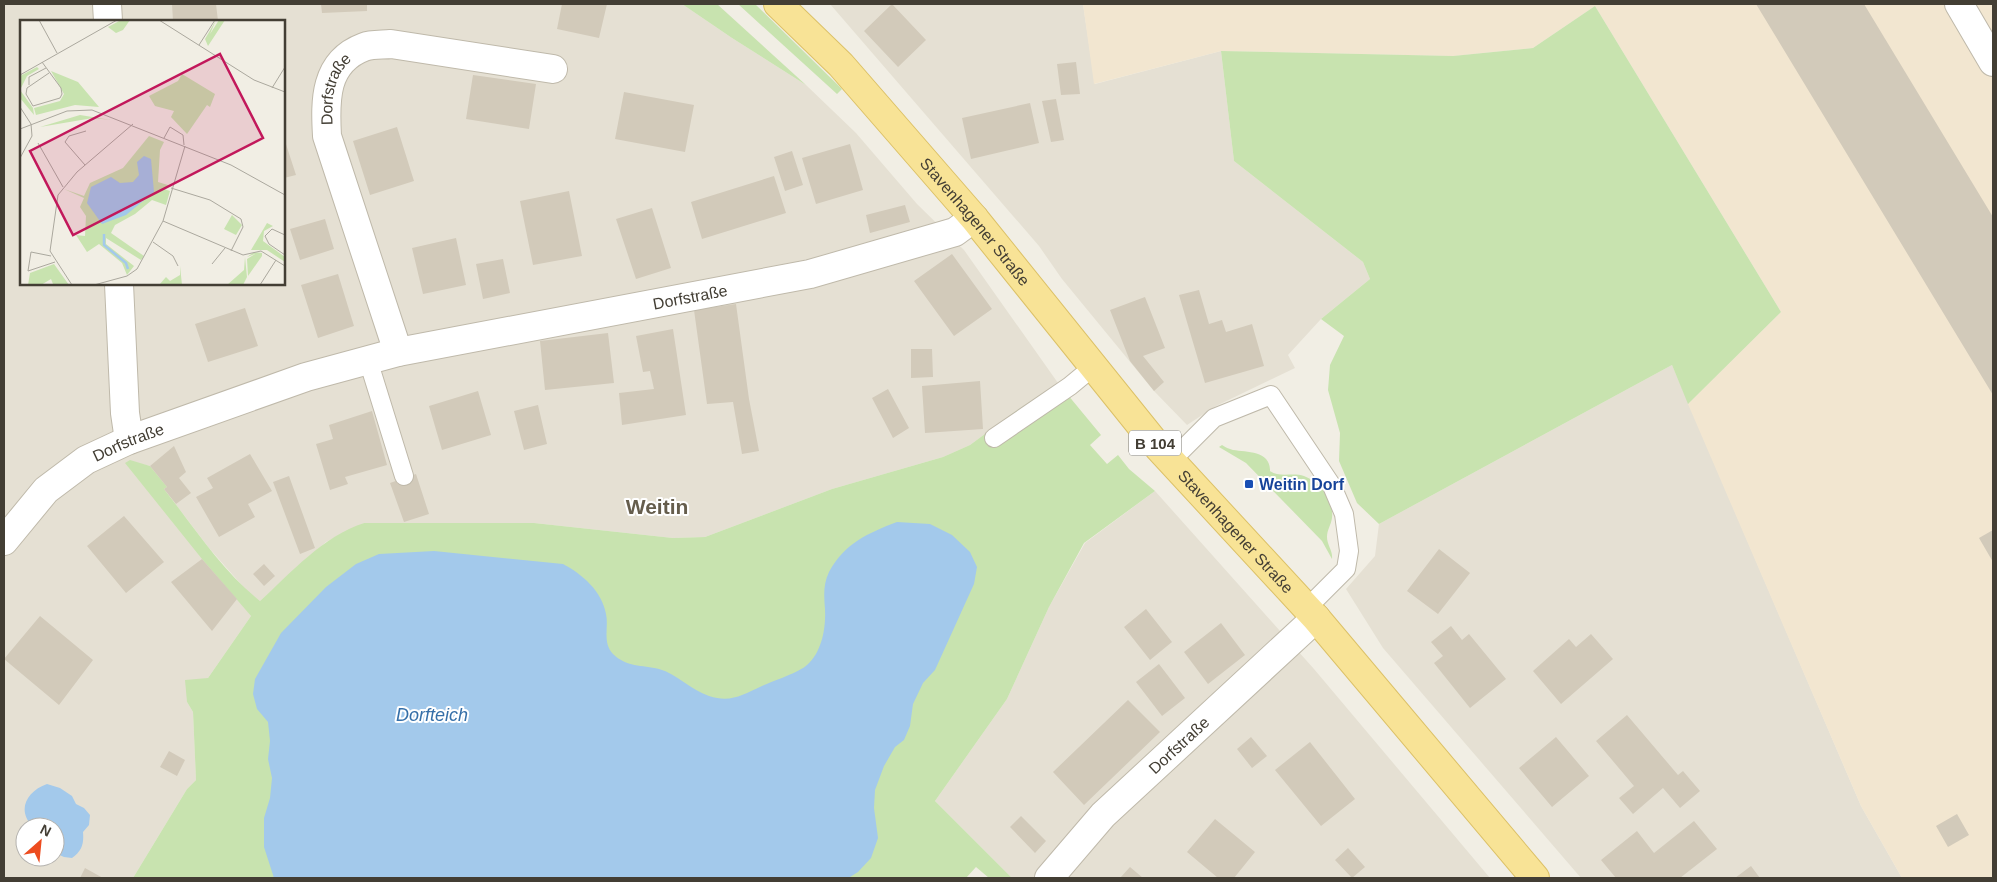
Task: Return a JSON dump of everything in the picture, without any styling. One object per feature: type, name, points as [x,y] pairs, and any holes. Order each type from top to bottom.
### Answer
[{"type":"main road","name":"Stavenhagener Straße","points":[[778,4],[841,65],[974,218],[1171,461],[1312,613],[1535,878]]},
{"type":"street","points":[[107,4],[108,20]]},
{"type":"street","points":[[1959,4],[1993,62]]},
{"type":"street","name":"Dorfstraße","points":[[398,352],[327,136],[325,105],[331,77],[347,56],[365,47],[391,44],[553,69]]},
{"type":"street","name":"Dorfstraße","points":[[4,541],[46,490],[86,460],[130,440],[306,376],[398,352],[810,274],[955,232],[974,218]]},
{"type":"street","points":[[119,285],[125,414],[130,440]]},
{"type":"street","name":"Dorfstraße","points":[[1049,878],[1103,815],[1312,613]]},
{"type":"lane","points":[[368,360],[404,476]]},
{"type":"lane","points":[[994,438],[1070,386],[1093,367]]},
{"type":"lane","points":[[1171,461],[1214,418],[1271,395],[1332,486],[1344,514],[1349,551],[1346,569],[1312,613]]},
{"type":"shaded area","points":[[4,4],[682,4],[806,85],[856,133],[917,204],[964,250],[1058,383],[970,445],[943,457],[832,489],[705,537],[673,538],[534,523],[364,523],[326,542],[260,601],[247,591],[209,548],[164,489],[166,487],[150,466],[137,463],[251,616],[208,678],[187,702],[193,712],[196,780],[187,789],[133,878],[4,878]]},
{"type":"shaded area","points":[[830,4],[1083,4],[1095,84],[1221,51],[1234,161],[1363,262],[1370,279],[1321,319],[1288,355],[1295,368],[1216,406],[1187,425],[1154,391],[1062,279],[1039,246]]},
{"type":"shaded area","points":[[1083,4],[1993,4],[1993,878],[1902,878],[1861,806],[1688,404],[1781,312],[1595,6],[1533,48],[1453,56],[1221,51],[1094,84]]},
{"type":"shaded area","points":[[1672,365],[1861,806],[1902,878],[1581,878],[1383,648],[1346,589],[1375,556],[1379,524]]},
{"type":"shaded area","points":[[1155,491],[1314,669],[1490,878],[1012,878],[935,801],[1007,699],[1049,607],[1085,543]]},
{"type":"green space","points":[[682,4],[717,4],[806,85],[732,38]]},
{"type":"green space","points":[[738,4],[755,4],[842,89],[837,94]]},
{"type":"green space","points":[[1595,6],[1781,312],[1688,404],[1672,365],[1379,524],[1357,503],[1339,461],[1340,433],[1328,390],[1330,365],[1344,336],[1321,319],[1370,279],[1363,262],[1234,161],[1221,51],[1453,56],[1533,48]]},
{"type":"green space","points":[[1058,383],[1101,435],[1090,445],[1107,464],[1118,455],[1129,469],[1155,491],[1084,543],[1049,607],[1007,699],[935,801],[1012,878],[989,878],[976,867],[966,878],[133,878],[187,789],[196,780],[193,712],[187,702],[185,680],[208,678],[251,616],[202,559],[125,463],[130,460],[150,466],[167,487],[164,489],[209,548],[233,576],[260,601],[321,546],[349,529],[364,523],[534,523],[673,538],[705,537],[832,489],[943,457],[970,445]]},
{"type":"green space","points":[[1222,445],[1233,450],[1251,452],[1262,456],[1267,460],[1270,471],[1278,474],[1304,476],[1321,488],[1329,499],[1332,511],[1327,537],[1332,559],[1322,541],[1246,463],[1219,447]]},
{"type":"water","name":"Dorfteich","points":[[897,522],[930,524],[952,535],[970,552],[977,567],[974,584],[935,670],[923,683],[913,704],[910,726],[904,740],[895,747],[884,766],[875,790],[874,808],[878,838],[871,858],[858,872],[850,877],[274,878],[264,847],[264,818],[270,798],[272,778],[268,759],[270,741],[268,722],[257,709],[253,694],[255,679],[281,633],[326,587],[356,564],[379,554],[434,551],[563,564],[584,578],[600,598],[607,619],[608,645],[613,654],[623,661],[634,665],[666,671],[696,690],[709,696],[724,699],[742,695],[793,673],[804,668],[812,660],[820,647],[824,632],[824,590],[829,572],[835,562],[858,540],[876,530]]},
{"type":"water","points":[[47,784],[60,788],[72,796],[76,804],[84,808],[90,815],[89,825],[83,832],[82,847],[72,858],[65,857],[65,817],[26,817],[26,802],[29,796]]},
{"type":"building","points":[[172,4],[216,4],[218,20],[173,20]]},
{"type":"building","points":[[321,4],[367,4],[367,11],[322,13]]},
{"type":"building","points":[[562,4],[607,4],[599,38],[557,29]]},
{"type":"building","points":[[892,4],[926,40],[898,67],[864,31]]},
{"type":"building","points":[[1756,4],[1864,4],[1993,217],[1993,395]]},
{"type":"building","points":[[1076,62],[1080,94],[1061,95],[1057,64]]},
{"type":"building","points":[[473,75],[536,84],[529,129],[466,119]]},
{"type":"building","points":[[624,92],[694,105],[685,152],[615,139]]},
{"type":"building","points":[[1056,99],[1064,140],[1051,142],[1042,101]]},
{"type":"building","points":[[1030,103],[1039,143],[971,159],[962,118]]},
{"type":"building","points":[[397,127],[414,181],[370,195],[353,141]]},
{"type":"building","points":[[285,141],[296,175],[285,178]]},
{"type":"building","points":[[850,144],[863,190],[816,204],[802,158]]},
{"type":"building","points":[[792,151],[803,185],[785,191],[774,157]]},
{"type":"building","points":[[774,176],[786,213],[702,239],[691,202]]},
{"type":"building","points":[[569,191],[582,256],[533,265],[520,201]]},
{"type":"building","points":[[905,205],[910,222],[870,233],[866,215]]},
{"type":"building","points":[[652,208],[671,268],[636,279],[616,219]]},
{"type":"building","points":[[325,219],[334,249],[300,260],[290,229]]},
{"type":"building","points":[[456,238],[466,285],[423,294],[412,248]]},
{"type":"building","points":[[952,254],[992,309],[954,336],[914,281]]},
{"type":"building","points":[[503,259],[510,293],[483,299],[476,264]]},
{"type":"building","points":[[338,274],[354,326],[318,338],[301,285]]},
{"type":"building","points":[[1199,290],[1209,324],[1222,320],[1226,332],[1252,324],[1264,366],[1205,383],[1179,295]]},
{"type":"building","points":[[1145,297],[1165,348],[1143,356],[1164,382],[1154,391],[1130,361],[1110,310]]},
{"type":"building","points":[[736,304],[749,399],[759,451],[742,454],[733,402],[707,404],[694,310]]},
{"type":"building","points":[[245,308],[258,346],[208,362],[195,324]]},
{"type":"building","points":[[673,329],[686,415],[622,425],[619,393],[654,389],[650,371],[643,372],[636,336]]},
{"type":"building","points":[[608,333],[614,383],[545,390],[540,341]]},
{"type":"building","points":[[911,349],[932,349],[933,377],[911,378]]},
{"type":"building","points":[[980,381],[983,429],[925,433],[922,386]]},
{"type":"building","points":[[888,389],[909,428],[893,438],[872,398]]},
{"type":"building","points":[[478,391],[491,435],[442,450],[429,406]]},
{"type":"building","points":[[538,405],[547,444],[524,450],[514,411]]},
{"type":"building","points":[[372,411],[387,465],[345,477],[348,484],[330,490],[316,444],[333,439],[329,425]]},
{"type":"building","points":[[174,446],[186,472],[179,478],[191,493],[176,504],[164,489],[167,487],[150,466]]},
{"type":"building","points":[[250,454],[272,491],[248,504],[255,517],[219,537],[196,497],[213,488],[207,478]]},
{"type":"building","points":[[416,474],[429,514],[404,522],[390,483]]},
{"type":"building","points":[[289,476],[315,548],[300,554],[273,482]]},
{"type":"building","points":[[124,516],[164,562],[126,593],[87,546]]},
{"type":"building","points":[[1993,530],[1993,562],[1979,538]]},
{"type":"building","points":[[1439,549],[1470,573],[1438,614],[1407,591]]},
{"type":"building","points":[[202,559],[237,599],[212,631],[171,582]]},
{"type":"building","points":[[264,564],[275,576],[264,586],[253,574]]},
{"type":"building","points":[[1146,609],[1172,642],[1150,660],[1124,627]]},
{"type":"building","points":[[40,616],[93,660],[59,705],[4,659]]},
{"type":"building","points":[[1221,623],[1245,655],[1208,684],[1184,652]]},
{"type":"building","points":[[1451,626],[1462,640],[1469,634],[1506,679],[1470,708],[1434,663],[1443,656],[1431,642]]},
{"type":"building","points":[[1591,634],[1613,659],[1561,704],[1533,671],[1569,639],[1576,647]]},
{"type":"building","points":[[1159,664],[1185,698],[1162,716],[1136,682]]},
{"type":"building","points":[[1128,700],[1160,732],[1084,805],[1053,772]]},
{"type":"building","points":[[1627,715],[1678,775],[1683,771],[1700,791],[1680,808],[1663,788],[1633,814],[1619,798],[1634,786],[1596,741]]},
{"type":"building","points":[[1251,737],[1267,756],[1252,768],[1237,749]]},
{"type":"building","points":[[1556,737],[1589,776],[1552,807],[1519,768]]},
{"type":"building","points":[[1310,742],[1355,799],[1321,826],[1275,770]]},
{"type":"building","points":[[169,751],[185,760],[177,776],[160,767]]},
{"type":"building","points":[[1957,814],[1969,835],[1948,847],[1936,826]]},
{"type":"building","points":[[1021,816],[1046,841],[1035,853],[1010,827]]},
{"type":"building","points":[[1215,819],[1255,852],[1234,878],[1218,878],[1187,852]]},
{"type":"building","points":[[1694,821],[1717,849],[1680,878],[1616,878],[1601,860],[1637,831],[1654,853]]},
{"type":"building","points":[[1348,848],[1365,867],[1352,878],[1335,860]]},
{"type":"building","points":[[1751,866],[1760,878],[1735,878]]},
{"type":"building","points":[[1130,867],[1143,878],[1120,878]]},
{"type":"building","points":[[85,868],[103,878],[80,878]]},
{"type":"place","name":"Weitin Dorf","points":[[1249,484]]},
{"type":"district","name":"Weitin","points":[[657,506]]}]
